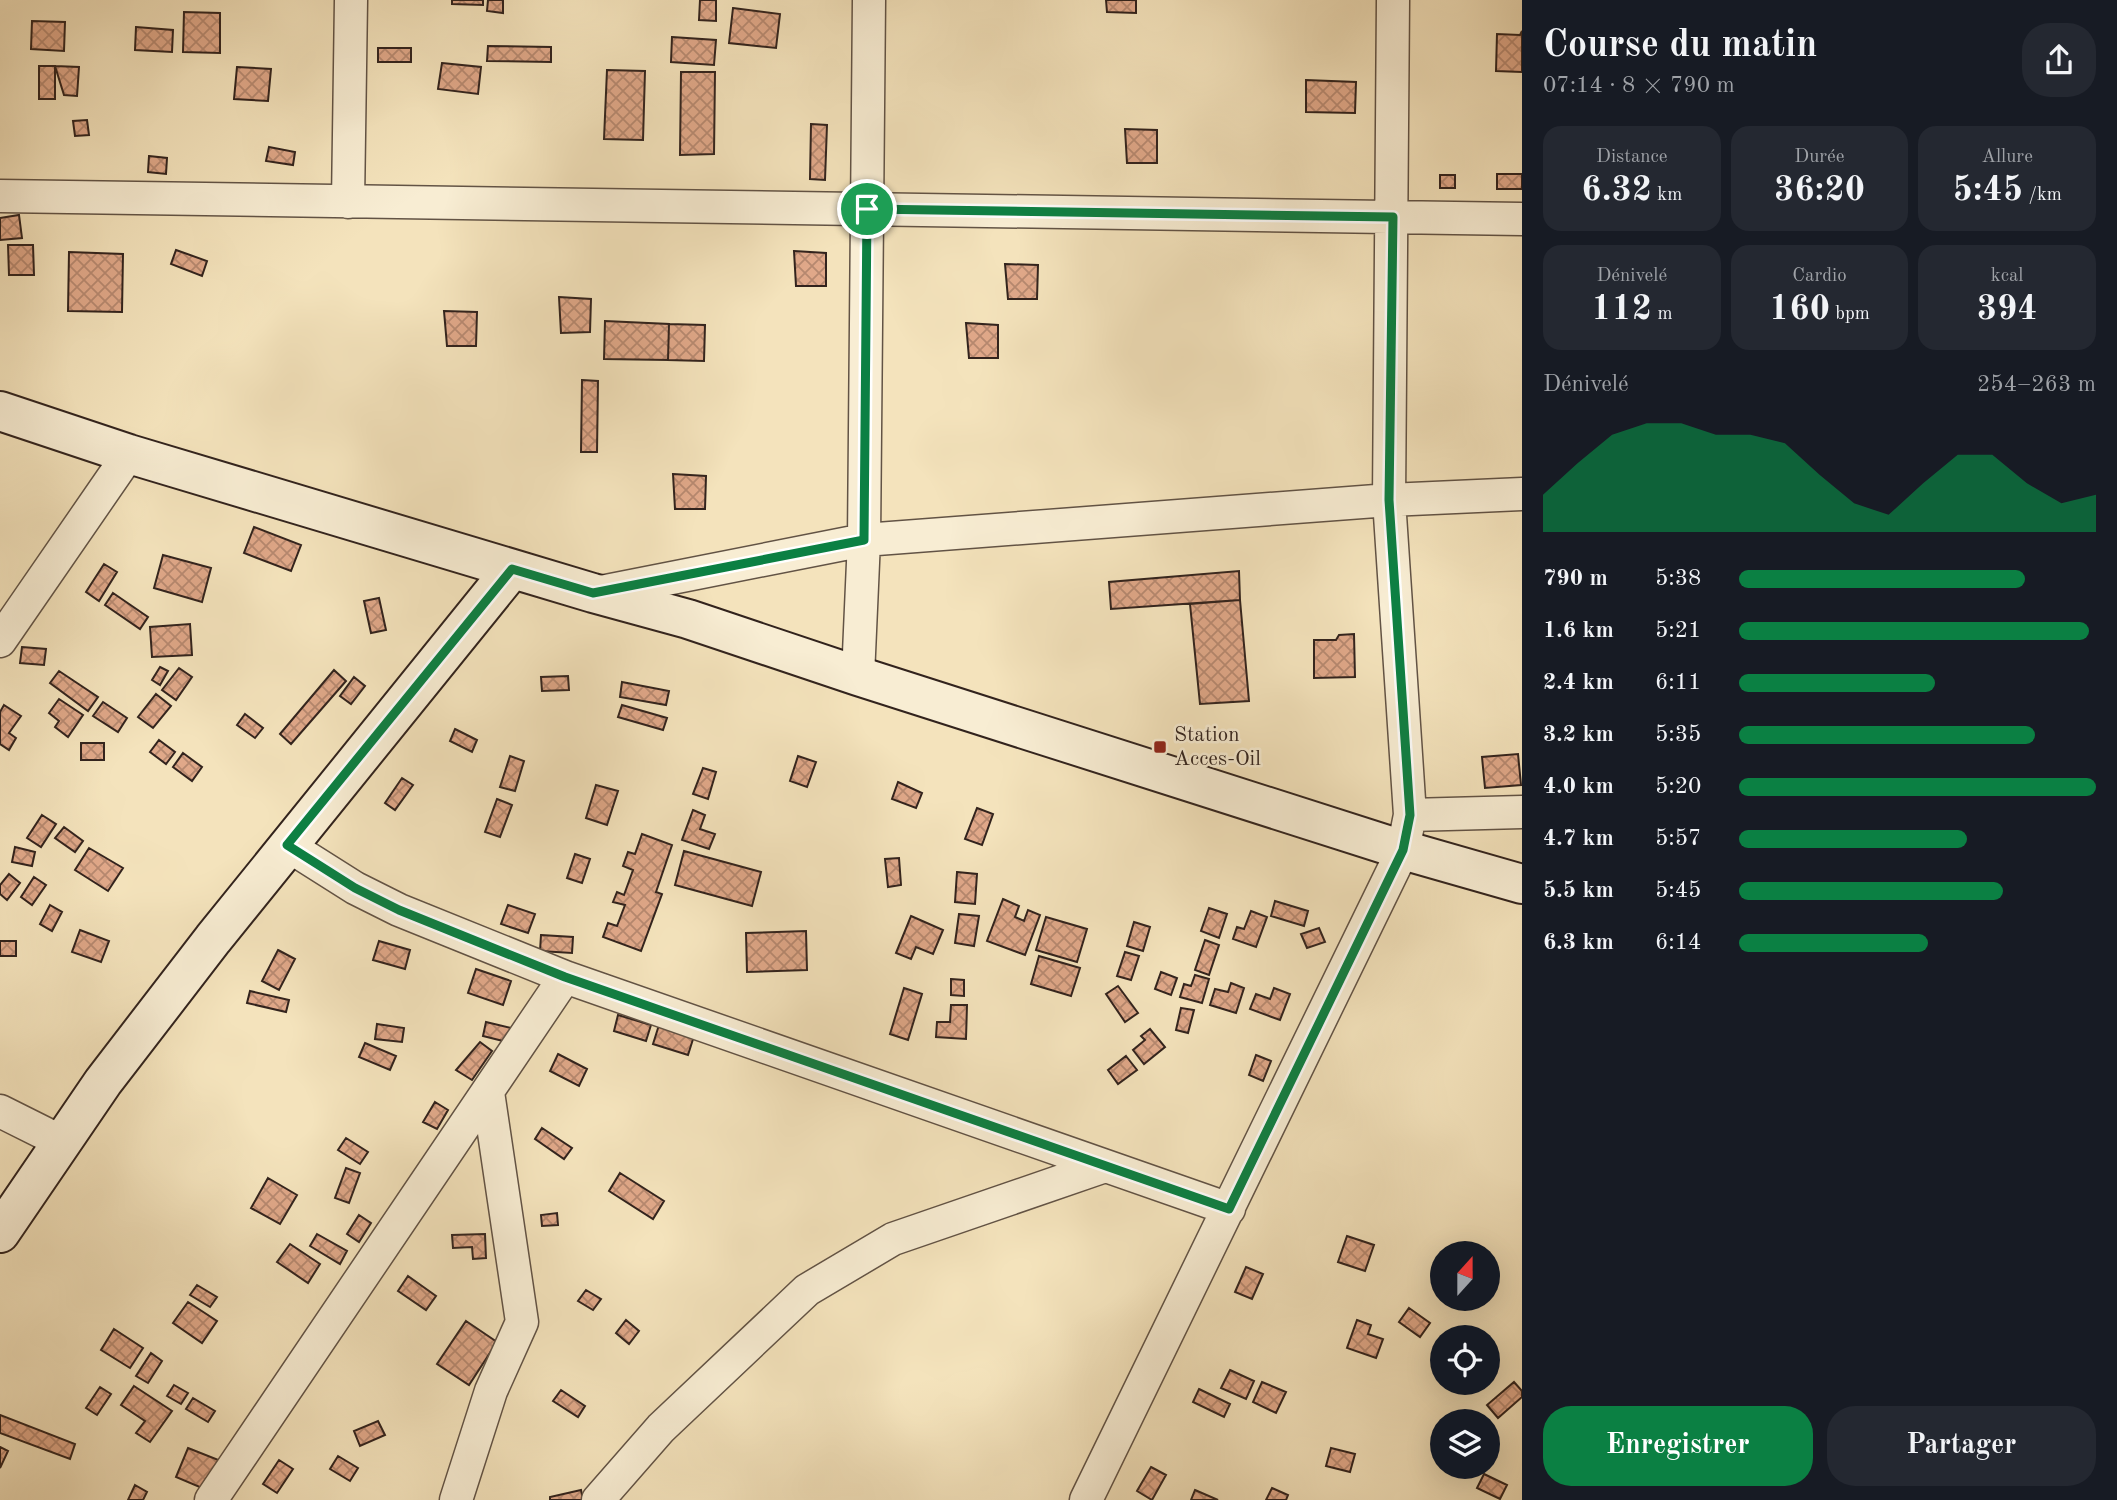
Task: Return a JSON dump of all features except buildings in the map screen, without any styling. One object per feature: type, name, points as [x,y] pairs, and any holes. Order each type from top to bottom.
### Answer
[{"type":"street","points":[[348,202],[351,0]]},
{"type":"street","points":[[858,676],[864,540],[869,0]]},
{"type":"street","points":[[1086,1500],[1229,1209],[1407,832],[1389,500],[1394,0]]},
{"type":"street","points":[[0,196],[1522,219]]},
{"type":"street","points":[[0,411],[129,454],[593,593],[688,618],[858,676],[1407,832],[1522,884]]},
{"type":"street","points":[[0,641],[129,454]]},
{"type":"street","points":[[593,593],[864,540],[1389,500],[1522,494]]},
{"type":"street","points":[[0,1233],[103,1082],[287,845],[512,569]]},
{"type":"street","points":[[1407,832],[1522,812]]},
{"type":"street","points":[[287,845],[355,888],[399,910],[565,977],[1229,1209]]},
{"type":"street","points":[[211,1500],[565,977]]},
{"type":"street","points":[[456,1500],[486,1404],[522,1322],[488,1092]]},
{"type":"street","points":[[0,1111],[62,1142]]},
{"type":"street","points":[[597,1500],[661,1428],[807,1290],[893,1239],[1105,1166]]},
{"type":"place","name":"Station Acces-Oil","points":[[1160,747]]},
{"type":"route","points":[[867,209],[1393,217],[1389,500],[1410,815],[1403,850],[1229,1209],[565,977],[399,910],[355,888],[287,845],[512,569],[593,593],[864,540],[867,209]]}]
